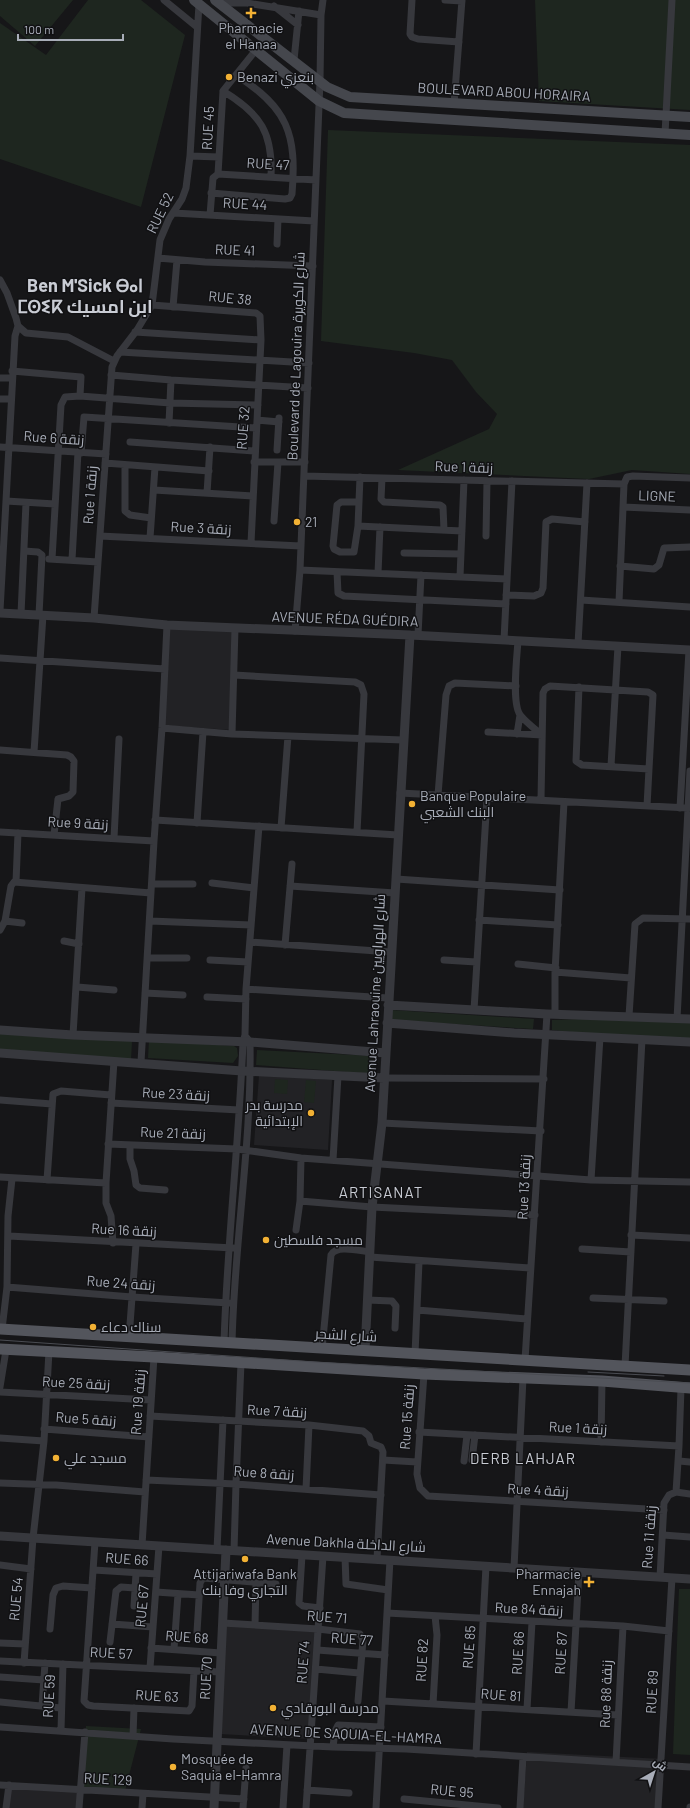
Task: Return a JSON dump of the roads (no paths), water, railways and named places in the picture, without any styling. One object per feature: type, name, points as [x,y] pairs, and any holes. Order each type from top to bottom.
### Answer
[{"type":"main road","name":"BOULEVARD ABOU HORAIRA","points":[[217,1],[332,90],[350,97],[690,116]]},
{"type":"main road","points":[[196,2],[319,101],[335,110],[354,115],[690,135]]},
{"type":"main road","name":"شارع الشجر","points":[[1,1329],[129,1338],[690,1370]]},
{"type":"main road","points":[[3,1350],[49,1351],[424,1374],[602,1381],[685,1388]]},
{"type":"street","points":[[164,0],[197,27]]},
{"type":"street","name":"Boulevard de Lagouira شارع الكويرة","points":[[295,631],[300,570],[305,462],[320,81],[321,15],[323,0]]},
{"type":"street","points":[[412,0],[410,34],[412,37],[418,39],[459,42]]},
{"type":"street","points":[[446,0],[462,1],[454,104]]},
{"type":"street","points":[[665,134],[672,0]]},
{"type":"street","points":[[217,1],[247,2],[321,15]]},
{"type":"street","name":"RUE 52","points":[[111,374],[114,361],[152,305],[162,234],[185,194],[190,156],[197,27],[196,2]]},
{"type":"street","points":[[273,6],[298,25]]},
{"type":"street","points":[[294,60],[299,11]]},
{"type":"street","name":"RUE 45","points":[[210,215],[213,178],[218,174],[223,91],[256,50]]},
{"type":"street","points":[[211,193],[288,199],[292,194],[293,151],[291,138],[281,115],[264,95],[236,75]]},
{"type":"street","points":[[223,91],[248,110],[266,132],[271,152],[271,177]]},
{"type":"street","points":[[190,156],[219,157]]},
{"type":"street","name":"RUE 47","points":[[218,174],[316,180]]},
{"type":"street","name":"RUE 44","points":[[174,213],[314,221]]},
{"type":"street","points":[[277,244],[278,219]]},
{"type":"street","name":"RUE 41","points":[[158,258],[312,266]]},
{"type":"street","points":[[173,307],[178,260]]},
{"type":"street","points":[[0,280],[11,303],[18,326],[26,333],[68,337],[114,361]]},
{"type":"street","name":"RUE 38","points":[[152,305],[259,314],[261,319],[260,360]]},
{"type":"street","points":[[0,612],[3,514],[6,501],[3,492],[8,448],[14,336],[18,326]]},
{"type":"street","points":[[135,332],[261,340]]},
{"type":"street","points":[[120,352],[308,364]]},
{"type":"street","name":"RUE 32","points":[[253,496],[254,450],[260,360]]},
{"type":"street","points":[[111,374],[171,380],[308,388]]},
{"type":"street","name":"Rue 1 زنقة","points":[[94,618],[111,374]]},
{"type":"street","points":[[0,378],[12,375],[81,377],[80,396]]},
{"type":"street","points":[[169,423],[171,380]]},
{"type":"street","points":[[52,559],[62,400],[65,397],[80,396],[170,403],[258,405]]},
{"type":"street","points":[[0,399],[11,400]]},
{"type":"street","points":[[72,560],[84,417],[256,428]]},
{"type":"street","points":[[257,420],[279,420],[277,450]]},
{"type":"street","points":[[130,442],[254,450]]},
{"type":"street","name":"Rue 6 زنقة","points":[[0,447],[106,454]]},
{"type":"street","points":[[207,493],[210,447]]},
{"type":"street","points":[[254,462],[305,462]]},
{"type":"street","points":[[274,521],[278,462]]},
{"type":"street","points":[[105,463],[209,471]]},
{"type":"street","points":[[125,465],[125,511],[130,515],[151,518]]},
{"type":"street","points":[[150,538],[154,490],[154,467]]},
{"type":"street","name":"Rue 1 زنقة","points":[[304,476],[624,484]]},
{"type":"street","points":[[359,502],[340,502],[337,505],[333,546],[334,549],[340,552],[354,552],[358,526],[359,502],[360,477]]},
{"type":"street","points":[[619,602],[624,484],[627,477],[690,478]]},
{"type":"street","points":[[382,478],[381,499],[384,502],[440,505],[443,507],[444,512],[444,530]]},
{"type":"street","points":[[460,577],[464,480]]},
{"type":"street","points":[[486,536],[487,481]]},
{"type":"street","points":[[504,640],[512,481]]},
{"type":"street","points":[[578,644],[587,483]]},
{"type":"street","points":[[154,490],[253,496],[251,543]]},
{"type":"street","points":[[6,501],[55,504]]},
{"type":"street","points":[[21,614],[26,503]]},
{"type":"street","name":"LIGNE","points":[[623,507],[690,510]]},
{"type":"street","points":[[506,594],[534,596],[541,593],[543,588],[546,522],[552,519],[585,522]]},
{"type":"street","points":[[358,526],[462,531]]},
{"type":"street","points":[[378,574],[380,527]]},
{"type":"street","name":"Rue 3 زنقة","points":[[100,536],[301,546]]},
{"type":"street","points":[[620,566],[654,568],[659,565],[664,548],[690,547]]},
{"type":"street","points":[[24,551],[40,553],[42,558],[40,661],[34,752]]},
{"type":"street","points":[[404,553],[461,554]]},
{"type":"street","points":[[42,558],[98,562]]},
{"type":"street","points":[[300,570],[507,579]]},
{"type":"street","points":[[337,572],[337,590],[341,595],[506,604]]},
{"type":"street","points":[[414,635],[420,599],[421,576]]},
{"type":"street","points":[[581,600],[690,607]]},
{"type":"street","name":"AVENUE RÉDA GUÉDIRA","points":[[0,612],[94,618],[167,625],[414,635],[690,650]]},
{"type":"street","points":[[141,1062],[167,625]]},
{"type":"street","points":[[232,734],[235,628]]},
{"type":"street","name":"Avenue Lahraouine شارع الهراويين","points":[[365,1351],[372,1207],[382,1123],[400,793],[414,635]]},
{"type":"street","points":[[518,641],[516,705],[520,715],[542,735]]},
{"type":"street","points":[[611,766],[618,646]]},
{"type":"street","points":[[677,1019],[682,919],[688,863],[684,808],[690,650]]},
{"type":"street","points":[[0,658],[165,669]]},
{"type":"street","points":[[234,675],[355,682],[361,685],[364,694],[357,832]]},
{"type":"street","points":[[438,795],[446,695],[449,686],[455,683],[516,686]]},
{"type":"street","points":[[542,800],[542,735],[545,689],[550,686],[579,687],[648,692],[653,695],[647,806]]},
{"type":"street","points":[[579,687],[575,758],[582,765],[649,769]]},
{"type":"street","points":[[517,734],[520,715]]},
{"type":"street","points":[[162,728],[232,734],[362,740],[404,740]]},
{"type":"street","points":[[197,823],[203,732]]},
{"type":"street","points":[[488,732],[542,735]]},
{"type":"street","points":[[281,828],[288,736]]},
{"type":"street","points":[[114,838],[119,739]]},
{"type":"street","points":[[0,750],[67,755],[74,761],[73,792],[68,796],[58,799],[54,835]]},
{"type":"street","points":[[684,808],[690,771]]},
{"type":"street","points":[[400,793],[684,808]]},
{"type":"street","points":[[474,1010],[487,798]]},
{"type":"street","name":"Rue 13 زنقة","points":[[525,1360],[530,1268],[536,1215],[536,1175],[541,1130],[547,1034],[556,970],[564,802]]},
{"type":"street","points":[[155,820],[398,835]]},
{"type":"street","points":[[228,1343],[233,1303],[246,1151],[246,989],[259,826]]},
{"type":"street","name":"Rue 9 زنقة","points":[[0,832],[154,841]]},
{"type":"street","points":[[16,882],[18,833]]},
{"type":"street","points":[[285,945],[292,864]]},
{"type":"street","points":[[396,878],[560,890]]},
{"type":"street","points":[[0,930],[5,921],[11,886],[16,882],[151,893]]},
{"type":"street","points":[[212,883],[254,888]]},
{"type":"street","points":[[152,884],[193,884]]},
{"type":"street","points":[[290,886],[395,893]]},
{"type":"street","points":[[74,1035],[82,888]]},
{"type":"street","points":[[629,1016],[634,924],[643,918],[690,919]]},
{"type":"street","points":[[479,920],[558,925]]},
{"type":"street","points":[[5,921],[22,923]]},
{"type":"street","points":[[150,921],[251,925]]},
{"type":"street","points":[[64,941],[79,944]]},
{"type":"street","points":[[250,942],[391,952]]},
{"type":"street","points":[[148,958],[187,958]]},
{"type":"street","points":[[210,960],[248,962]]},
{"type":"street","points":[[444,960],[476,962]]},
{"type":"street","points":[[518,964],[556,970],[631,978]]},
{"type":"street","points":[[77,987],[114,990]]},
{"type":"street","points":[[246,989],[474,1010],[690,1019]]},
{"type":"street","points":[[145,993],[183,995]]},
{"type":"street","points":[[207,997],[246,998]]},
{"type":"street","points":[[387,1022],[547,1034],[690,1042]]},
{"type":"street","points":[[0,1030],[142,1038],[246,1040],[386,1053]]},
{"type":"street","points":[[591,1180],[600,1037]]},
{"type":"street","points":[[625,1366],[642,1039]]},
{"type":"street","points":[[0,1053],[141,1062],[246,1071],[338,1076],[384,1078],[544,1079]]},
{"type":"street","points":[[113,1242],[110,1216],[106,1203],[106,1183],[114,1061]]},
{"type":"street","points":[[228,1343],[225,1302],[239,1110],[246,1071]]},
{"type":"street","points":[[333,1160],[338,1076]]},
{"type":"street","points":[[47,1180],[52,1100],[60,1091],[111,1096]]},
{"type":"street","points":[[0,1100],[52,1100]]},
{"type":"street","name":"Rue 23 زنقة","points":[[111,1103],[239,1110]]},
{"type":"street","points":[[382,1123],[541,1130]]},
{"type":"street","name":"Rue 21 زنقة","points":[[108,1144],[237,1149],[301,1158],[591,1180],[690,1182]]},
{"type":"street","points":[[130,1145],[130,1159],[136,1185],[140,1188],[164,1190]]},
{"type":"street","points":[[296,1230],[300,1201],[301,1158]]},
{"type":"street","points":[[0,1177],[106,1183]]},
{"type":"street","points":[[1,1329],[7,1287],[9,1236],[8,1216],[12,1178]]},
{"type":"street","points":[[300,1201],[372,1207],[536,1215]]},
{"type":"street","points":[[0,1215],[8,1216]]},
{"type":"street","points":[[631,1235],[690,1238]]},
{"type":"street","name":"Rue 16 زنقة","points":[[9,1236],[238,1249]]},
{"type":"street","points":[[129,1338],[136,1244]]},
{"type":"street","points":[[322,1349],[331,1255],[332,1252],[338,1249],[419,1262],[530,1268]]},
{"type":"street","points":[[582,1249],[631,1252]]},
{"type":"street","points":[[415,1354],[419,1262]]},
{"type":"street","name":"Rue 24 زنقة","points":[[7,1287],[233,1303]]},
{"type":"street","points":[[593,1298],[664,1301]]},
{"type":"street","points":[[367,1300],[392,1301],[396,1306],[395,1328]]},
{"type":"street","points":[[417,1310],[527,1319]]},
{"type":"street","points":[[0,1387],[3,1350]]},
{"type":"street","points":[[33,1538],[44,1441],[49,1351]]},
{"type":"street","name":"Rue 19 زنقة","points":[[142,1545],[154,1357]]},
{"type":"street","points":[[226,1550],[236,1484],[240,1421],[241,1363]]},
{"type":"street","name":"Rue 15 زنقة","points":[[418,1482],[417,1462],[424,1374]]},
{"type":"street","points":[[514,1568],[523,1378]]},
{"type":"street","points":[[601,1442],[602,1381]]},
{"type":"street","points":[[685,1388],[676,1492],[690,1494]]},
{"type":"street","name":"Rue 25 زنقة","points":[[0,1392],[151,1400]]},
{"type":"street","name":"Rue 7 زنقة","points":[[150,1416],[309,1425],[363,1430],[369,1436],[372,1444],[382,1449],[383,1460]]},
{"type":"street","points":[[223,1420],[220,1483],[226,1550]]},
{"type":"street","points":[[306,1489],[309,1425]]},
{"type":"street","name":"Rue 5 زنقة","points":[[44,1429],[149,1437]]},
{"type":"street","name":"Rue 1 زنقة","points":[[419,1432],[679,1446]]},
{"type":"street","points":[[468,1461],[471,1435]]},
{"type":"street","name":"Rue 5 زنقة","points":[[0,1438],[44,1441]]},
{"type":"street","points":[[377,1559],[383,1460]]},
{"type":"street","name":"Rue 15 زنقة","points":[[383,1460],[417,1462]]},
{"type":"street","points":[[679,1461],[690,1462]]},
{"type":"street","name":"Rue 8 زنقة","points":[[146,1480],[236,1484],[381,1495]]},
{"type":"street","name":"Rue 4 زنقة","points":[[418,1482],[423,1493],[433,1497],[664,1510]]},
{"type":"street","points":[[0,1483],[56,1485],[145,1492]]},
{"type":"street","name":"Rue 11 زنقة","points":[[660,1577],[665,1499],[668,1495],[676,1492]]},
{"type":"street","points":[[663,1535],[690,1537]]},
{"type":"street","name":"Avenue Dakhla شارع الداخلة","points":[[0,1536],[690,1579]]},
{"type":"street","name":"RUE 54","points":[[24,1663],[33,1538]]},
{"type":"street","points":[[87,1664],[95,1542]]},
{"type":"street","name":"RUE 67","points":[[150,1668],[159,1546]]},
{"type":"street","name":"RUE 70","points":[[214,1808],[226,1550]]},
{"type":"street","points":[[302,1555],[299,1603],[303,1606],[320,1608]]},
{"type":"street","name":"RUE 74","points":[[306,1808],[323,1556]]},
{"type":"street","points":[[345,1557],[345,1582],[349,1585],[388,1590]]},
{"type":"street","points":[[376,1808],[390,1560]]},
{"type":"street","points":[[0,1565],[31,1569]]},
{"type":"street","name":"RUE 85","points":[[476,1754],[486,1566]]},
{"type":"street","name":"RUE 66","points":[[94,1570],[157,1574]]},
{"type":"street","name":"RUE 87","points":[[571,1712],[578,1572]]},
{"type":"street","points":[[134,1606],[136,1573]]},
{"type":"street","points":[[197,1632],[200,1583],[203,1578],[276,1584]]},
{"type":"street","name":"RUE 89","points":[[658,1808],[672,1578]]},
{"type":"street","points":[[255,1625],[256,1582]]},
{"type":"street","points":[[50,1629],[53,1595],[56,1588],[63,1586],[92,1588]]},
{"type":"street","points":[[110,1642],[116,1591],[120,1586],[135,1588]]},
{"type":"street","points":[[156,1592],[199,1595]]},
{"type":"street","points":[[174,1649],[178,1594]]},
{"type":"street","name":"Rue 84 زنقة","points":[[387,1613],[484,1620],[623,1626],[668,1631]]},
{"type":"street","name":"RUE 82","points":[[433,1704],[437,1635],[436,1616]]},
{"type":"street","name":"RUE 86","points":[[527,1710],[532,1622]]},
{"type":"street","name":"RUE 71","points":[[223,1623],[318,1629],[360,1634],[362,1640],[358,1701]]},
{"type":"street","points":[[112,1624],[153,1627]]},
{"type":"street","name":"Rue 88 زنقة","points":[[616,1762],[623,1626]]},
{"type":"street","points":[[0,1642],[25,1644]]},
{"type":"street","name":"RUE 68","points":[[151,1648],[221,1653]]},
{"type":"street","name":"RUE 77","points":[[317,1650],[385,1655]]},
{"type":"street","name":"RUE 57","points":[[0,1661],[87,1664],[220,1672]]},
{"type":"street","points":[[42,1706],[45,1663]]},
{"type":"street","name":"RUE 59","points":[[60,1730],[64,1664]]},
{"type":"street","name":"RUE 63","points":[[87,1664],[84,1701],[88,1705],[92,1706],[189,1711],[192,1706],[194,1671]]},
{"type":"street","points":[[316,1669],[359,1673]]},
{"type":"street","points":[[0,1677],[44,1680]]},
{"type":"street","name":"RUE 81","points":[[383,1701],[618,1714]]},
{"type":"street","points":[[0,1702],[61,1708]]},
{"type":"street","points":[[133,1736],[134,1708]]},
{"type":"street","points":[[333,1747],[335,1731],[338,1725],[381,1727]]},
{"type":"street","name":"AVENUE DE SAQUIA-EL-HAMRA","points":[[0,1726],[216,1741],[476,1754],[690,1767]]},
{"type":"street","points":[[79,1808],[84,1732]]},
{"type":"street","points":[[283,1808],[287,1745]]},
{"type":"street","points":[[520,1808],[522,1757]]},
{"type":"street","points":[[243,1808],[246,1768]]},
{"type":"street","name":"RUE 129","points":[[0,1785],[244,1799]]},
{"type":"street","points":[[4,1806],[9,1785]]},
{"type":"street","points":[[307,1790],[349,1793]]},
{"type":"street","points":[[142,1808],[143,1794]]},
{"type":"street","name":"RUE 95","points":[[404,1799],[427,1805],[498,1808]]},
{"type":"tram line","points":[[0,1340],[315,1362],[690,1383]]},
{"type":"tram line","points":[[588,1372],[664,1376]]},
{"type":"place","name":"Pharmacie el Hanaa","points":[[251,13]]},
{"type":"place","name":"Benazi بنعزي","points":[[229,77]]},
{"type":"place","name":"21","points":[[297,522]]},
{"type":"place","name":"Banque Populaire البنك الشعبي","points":[[412,804]]},
{"type":"place","name":"مدرسة بدر الإبتدائية","points":[[311,1113]]},
{"type":"place","name":"مسجد فلسطين","points":[[266,1240]]},
{"type":"place","name":"سناك دعاء","points":[[93,1327]]},
{"type":"place","name":"مسجد علي","points":[[56,1458]]},
{"type":"place","name":"Attijariwafa Bank التجاري وفا بنك","points":[[245,1559]]},
{"type":"place","name":"Pharmacie Ennajah","points":[[589,1582]]},
{"type":"place","name":"مدرسة البورقادي","points":[[273,1708]]},
{"type":"place","name":"Mosquée de Saquia el-Hamra","points":[[173,1767]]},
{"type":"district","name":"Ben M'Sick ⴱⴰⵏ ⵎⵙⵉⴽ ابن امسيك","points":[[85,296]]},
{"type":"district","name":"ARTISANAT","points":[[381,1193]]},
{"type":"district","name":"DERB LAHJAR","points":[[523,1459]]}]
